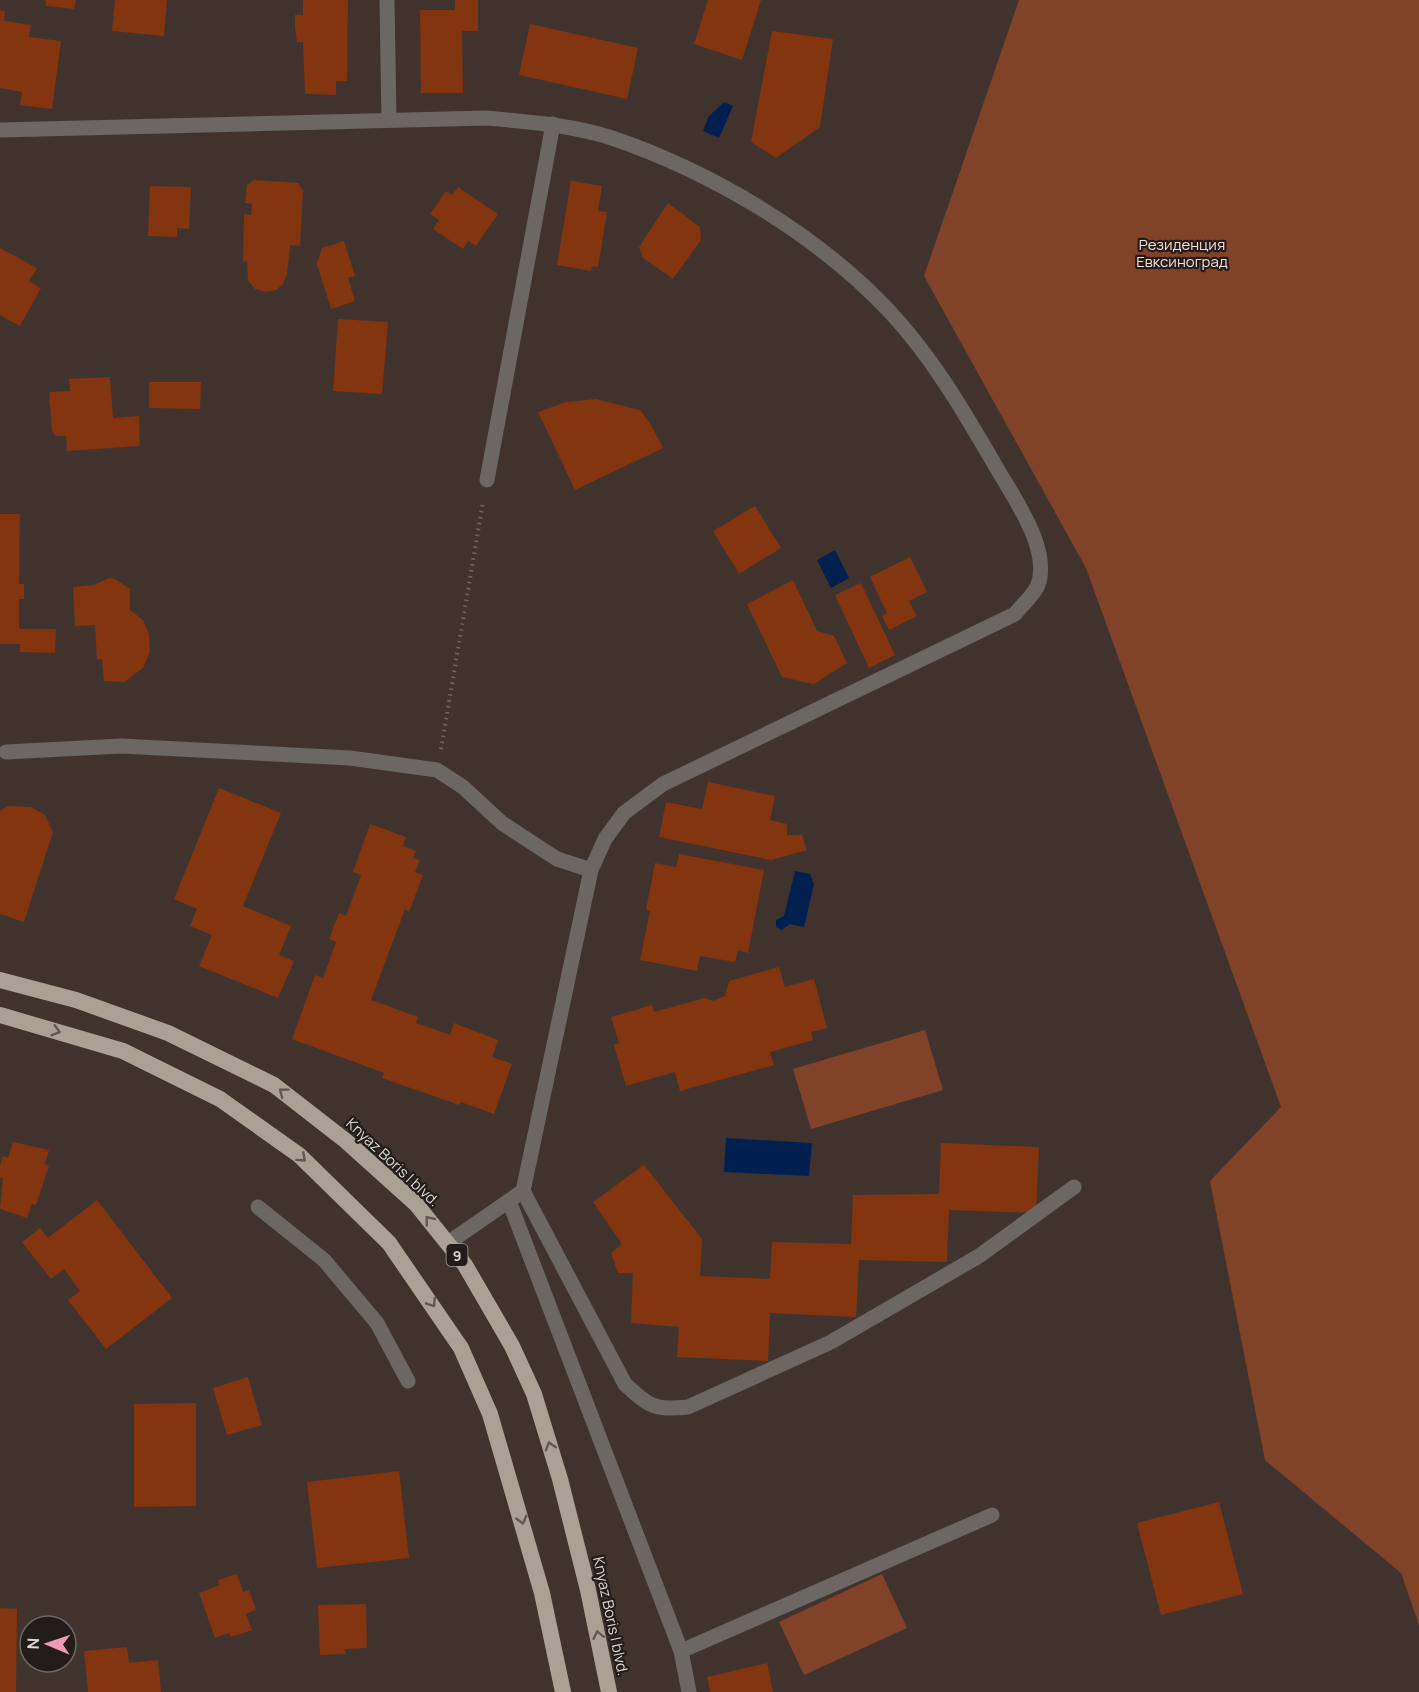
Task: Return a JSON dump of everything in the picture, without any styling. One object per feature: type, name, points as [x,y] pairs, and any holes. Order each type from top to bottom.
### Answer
[{"type":"highway","name":"Knyaz Boris I blvd.","points":[[0,980],[76,1000],[168,1033],[274,1085],[346,1141],[416,1204],[465,1265],[512,1347],[534,1394],[561,1479],[588,1590],[609,1692]]},
{"type":"highway","points":[[0,1015],[123,1051],[220,1099],[299,1155],[389,1243],[460,1348],[490,1414],[542,1593],[563,1692]]},
{"type":"street","points":[[387,0],[389,120]]},
{"type":"street","points":[[0,130],[487,118],[552,124],[611,138],[667,161],[744,199],[812,242],[890,312],[949,386],[1020,508],[1040,551],[1038,586],[1015,614],[663,784],[624,813],[605,839],[591,870],[523,1191],[625,1383],[643,1401],[662,1410],[688,1407],[831,1342],[979,1256],[1074,1187]]},
{"type":"street","points":[[487,480],[552,124]]},
{"type":"street","points":[[6,752],[121,746],[350,758],[437,770],[463,787],[502,823],[556,859],[591,870]]},
{"type":"street","points":[[448,1243],[523,1191]]},
{"type":"street","points":[[509,1201],[681,1651],[689,1692]]},
{"type":"street","points":[[258,1207],[324,1260],[377,1323],[408,1381]]},
{"type":"street","points":[[681,1651],[992,1515]]},
{"type":"path","points":[[437,770],[487,480]]},
{"type":"green space","name":"Резиденция Евксиноград","points":[[1019,0],[1419,0],[1419,1625],[1401,1573],[1265,1460],[1210,1181],[1281,1107],[1086,568],[924,276]]},
{"type":"green space","points":[[925,1030],[943,1090],[811,1129],[793,1069]]},
{"type":"green space","points":[[882,1574],[907,1628],[804,1675],[779,1622]]},
{"type":"water","points":[[724,102],[733,106],[719,138],[703,131],[709,116]]},
{"type":"water","points":[[835,550],[849,578],[831,588],[817,560]]},
{"type":"water","points":[[795,871],[810,874],[814,884],[804,927],[790,924],[782,930],[776,927],[776,920],[784,916]]},
{"type":"water","points":[[726,1138],[812,1143],[809,1176],[724,1172]]},
{"type":"building","points":[[46,0],[76,0],[74,9],[46,6]]},
{"type":"building","points":[[115,0],[167,0],[164,36],[112,31]]},
{"type":"building","points":[[303,0],[348,0],[347,81],[336,81],[336,95],[305,94],[303,42],[297,42],[295,28],[295,15],[303,15]]},
{"type":"building","points":[[455,0],[478,0],[478,31],[462,31],[463,93],[421,93],[420,10],[455,10]]},
{"type":"building","points":[[708,0],[761,0],[742,60],[694,44]]},
{"type":"building","points":[[0,10],[5,11],[4,21],[31,25],[29,37],[61,41],[52,109],[20,105],[22,92],[0,88]]},
{"type":"building","points":[[530,24],[638,48],[627,99],[519,75]]},
{"type":"building","points":[[772,31],[833,39],[820,127],[776,158],[751,142]]},
{"type":"building","points":[[254,180],[298,183],[303,191],[300,246],[290,245],[287,274],[283,284],[276,290],[266,292],[255,289],[248,280],[247,262],[243,261],[244,214],[251,215],[252,204],[245,203],[247,185]]},
{"type":"building","points":[[571,181],[602,186],[598,211],[607,212],[598,267],[592,266],[591,271],[557,265]]},
{"type":"building","points":[[150,186],[191,187],[189,229],[177,228],[177,237],[148,236]]},
{"type":"building","points":[[458,187],[498,214],[476,246],[468,241],[463,249],[433,229],[439,220],[430,214],[446,191],[452,195]]},
{"type":"building","points":[[668,203],[700,227],[701,240],[673,279],[643,258],[639,247]]},
{"type":"building","points":[[344,241],[355,276],[348,278],[355,301],[331,309],[317,264],[322,248]]},
{"type":"building","points":[[0,248],[37,268],[29,281],[41,288],[20,326],[0,315]]},
{"type":"building","points":[[338,319],[388,322],[382,394],[333,391]]},
{"type":"building","points":[[110,377],[113,418],[139,416],[140,446],[67,451],[66,436],[56,436],[52,431],[49,392],[70,391],[69,379]]},
{"type":"building","points":[[149,382],[201,382],[200,409],[149,408]]},
{"type":"building","points":[[596,399],[640,410],[663,448],[575,490],[538,412],[566,402]]},
{"type":"building","points":[[755,506],[781,548],[739,574],[713,531]]},
{"type":"building","points":[[0,514],[20,514],[19,584],[24,584],[24,599],[19,599],[19,629],[56,629],[55,653],[20,652],[20,644],[0,644]]},
{"type":"building","points":[[910,557],[927,592],[909,601],[917,616],[889,630],[882,616],[887,613],[870,577]]},
{"type":"building","points":[[109,578],[115,579],[130,589],[130,610],[143,620],[149,634],[150,652],[143,668],[124,682],[104,681],[102,659],[97,660],[95,625],[75,626],[73,587],[94,585]]},
{"type":"building","points":[[793,580],[817,631],[834,636],[847,663],[814,684],[782,677],[747,604]]},
{"type":"building","points":[[861,583],[895,655],[869,668],[835,595]]},
{"type":"building","points":[[708,782],[775,796],[770,820],[787,824],[787,835],[802,835],[807,850],[771,860],[659,837],[666,802],[702,809]]},
{"type":"building","points":[[219,788],[281,813],[243,906],[291,926],[279,955],[294,961],[278,998],[199,966],[212,935],[190,926],[197,909],[174,899]]},
{"type":"building","points":[[8,806],[31,807],[45,815],[53,832],[24,922],[0,914],[0,811]]},
{"type":"building","points":[[370,824],[406,837],[403,846],[416,851],[413,858],[420,860],[415,872],[423,875],[409,912],[405,909],[371,1000],[418,1017],[416,1023],[450,1035],[454,1023],[498,1040],[492,1057],[512,1064],[494,1114],[461,1102],[459,1105],[382,1078],[384,1073],[292,1039],[315,975],[323,978],[336,942],[329,939],[339,913],[346,916],[361,875],[353,872]]},
{"type":"building","points":[[679,854],[764,870],[748,953],[738,950],[735,962],[700,956],[697,971],[640,960],[650,911],[646,910],[655,863],[676,867]]},
{"type":"building","points":[[779,967],[785,987],[814,979],[827,1028],[811,1032],[813,1040],[770,1052],[774,1065],[680,1091],[675,1072],[626,1086],[614,1045],[619,1043],[611,1017],[652,1005],[654,1012],[705,998],[713,1001],[725,996],[729,981]]},
{"type":"building","points":[[13,1142],[49,1150],[45,1164],[49,1166],[36,1205],[32,1204],[27,1218],[0,1209],[3,1178],[0,1177],[0,1166],[3,1156],[8,1158]]},
{"type":"building","points":[[941,1143],[1039,1147],[1036,1213],[949,1210],[947,1262],[859,1260],[856,1317],[770,1313],[768,1361],[677,1357],[679,1327],[631,1323],[633,1273],[618,1273],[611,1253],[622,1244],[593,1202],[644,1165],[702,1239],[700,1276],[770,1279],[772,1242],[851,1244],[853,1195],[939,1194]]},
{"type":"building","points":[[97,1200],[172,1298],[106,1349],[68,1300],[80,1291],[64,1269],[51,1279],[22,1242],[40,1228],[48,1238]]},
{"type":"building","points":[[248,1377],[262,1425],[227,1435],[213,1388]]},
{"type":"building","points":[[196,1403],[196,1506],[134,1507],[134,1404]]},
{"type":"building","points":[[399,1471],[409,1558],[317,1568],[307,1482]]},
{"type":"building","points":[[1219,1502],[1243,1594],[1161,1615],[1137,1523]]},
{"type":"building","points":[[237,1574],[243,1592],[249,1590],[256,1610],[246,1614],[252,1630],[231,1637],[229,1633],[215,1638],[199,1593],[220,1585],[218,1580]]},
{"type":"building","points":[[366,1604],[367,1648],[344,1649],[346,1654],[320,1655],[318,1605]]},
{"type":"building","points":[[0,1608],[17,1609],[16,1692],[0,1692]]},
{"type":"building","points":[[127,1647],[129,1663],[158,1660],[161,1692],[88,1692],[84,1651]]},
{"type":"building","points":[[767,1663],[773,1692],[710,1692],[707,1677]]}]
